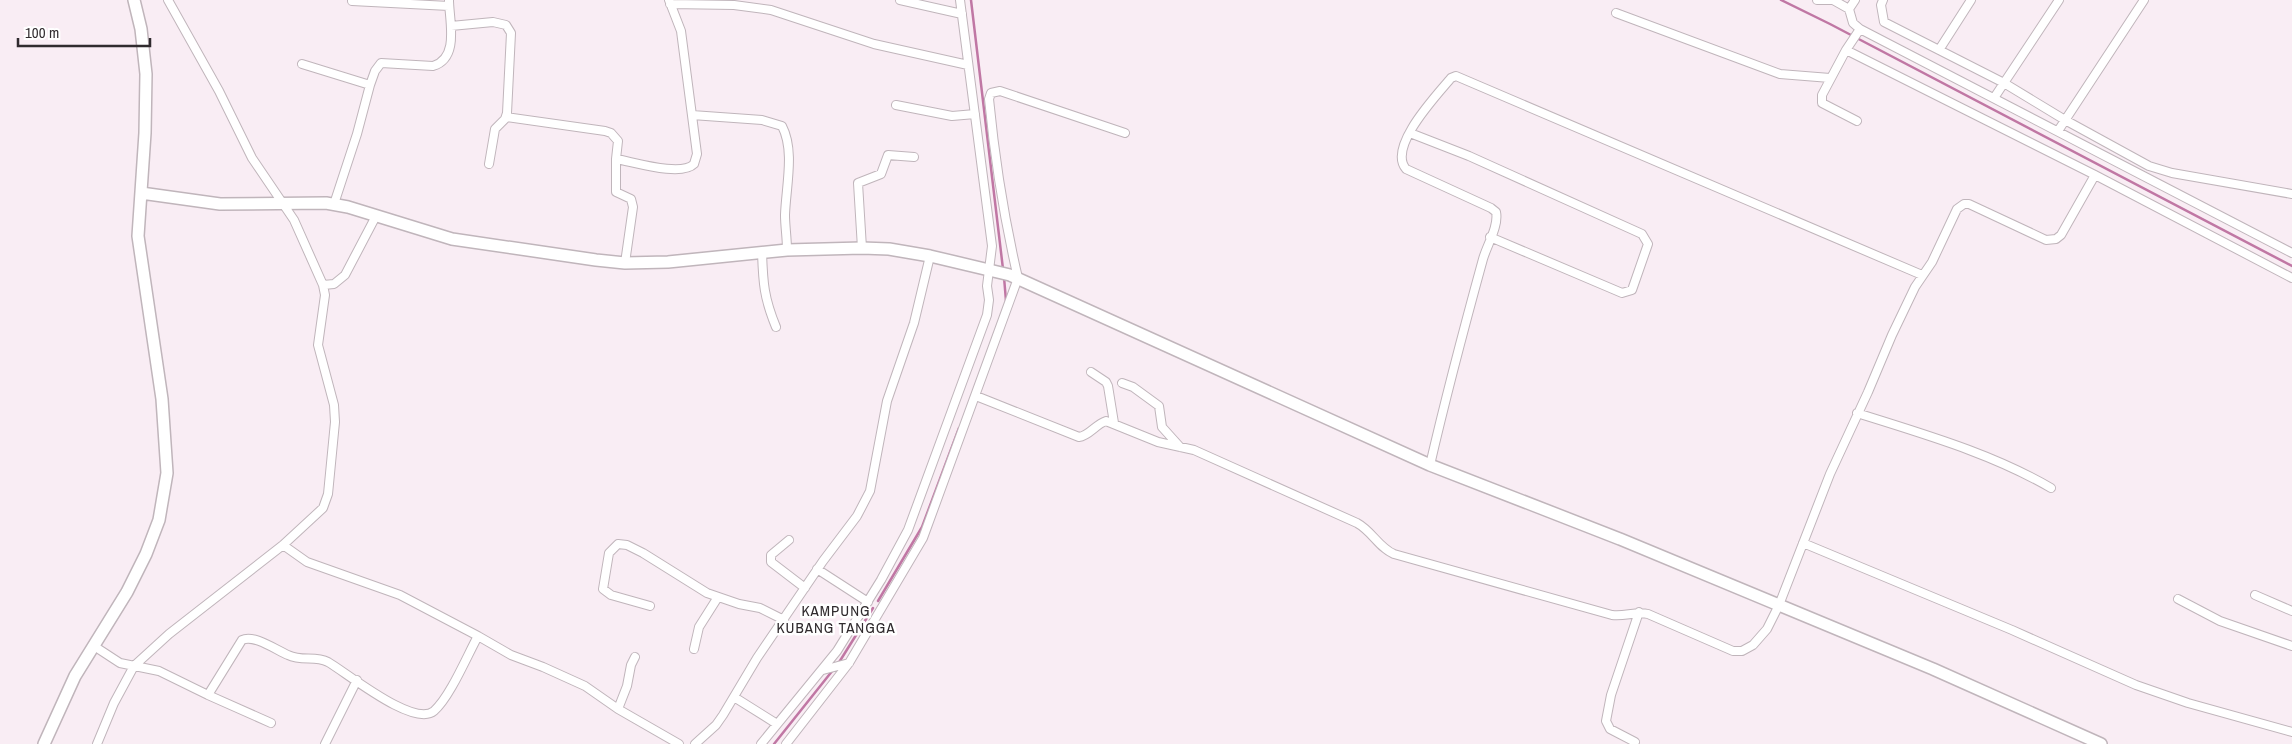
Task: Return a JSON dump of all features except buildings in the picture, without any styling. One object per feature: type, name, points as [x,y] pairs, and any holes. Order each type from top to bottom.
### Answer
[{"type":"street","points":[[44,744],[75,676],[127,592],[146,554],[159,520],[167,474],[162,399],[138,236],[146,74],[141,29],[134,0]]},
{"type":"street","points":[[96,744],[134,666],[169,634],[282,545],[323,508],[328,494],[335,422],[334,405],[318,346],[325,295],[323,285],[294,220],[284,202],[252,158],[219,91],[168,0]]},
{"type":"street","points":[[900,0],[962,14]]},
{"type":"street","points":[[761,744],[825,669],[868,602],[908,530],[987,315],[989,300],[987,286],[992,270],[992,246],[960,0]]},
{"type":"street","points":[[1816,0],[1833,0],[1849,9],[1853,23],[1859,32],[1994,98],[2292,253]]},
{"type":"street","points":[[1849,9],[1855,0]]},
{"type":"street","points":[[1883,0],[1880,6],[1884,22],[2004,83],[2065,120],[2159,170],[2292,194]]},
{"type":"street","points":[[1939,50],[1971,0]]},
{"type":"street","points":[[1994,98],[2060,0]]},
{"type":"street","points":[[2058,131],[2144,0]]},
{"type":"street","points":[[334,204],[360,125],[375,71],[381,63],[433,66],[440,64],[445,57],[450,43],[449,3],[352,1]]},
{"type":"street","points":[[616,159],[673,170],[691,167],[697,154],[681,31],[670,2],[734,5],[771,10],[874,44],[968,65]]},
{"type":"street","points":[[1616,13],[1780,74],[1830,78]]},
{"type":"street","points":[[451,26],[493,22],[509,28],[511,61],[506,117],[495,129],[489,164]]},
{"type":"street","points":[[1857,120],[1822,103],[1822,95],[1848,47],[1859,32]]},
{"type":"street","points":[[1848,47],[2292,278]]},
{"type":"street","points":[[302,64],[370,84]]},
{"type":"street","points":[[1430,465],[1452,370],[1490,237],[1497,221],[1496,212],[1491,208],[1404,167],[1400,154],[1410,133],[1423,112],[1451,78],[1459,77],[1922,275]]},
{"type":"street","points":[[786,744],[849,663],[923,538],[976,396],[1014,277],[996,170],[989,99],[992,93],[1000,91],[1125,133]]},
{"type":"street","points":[[896,105],[952,116],[975,114]]},
{"type":"street","points":[[692,115],[762,120],[782,126],[787,136],[788,182],[785,215],[787,250]]},
{"type":"street","points":[[506,117],[604,131],[611,133],[618,141],[616,192],[631,199],[632,202],[625,263]]},
{"type":"street","points":[[1410,133],[1469,156],[1642,234],[1648,244],[1632,290],[1622,293],[1490,237]]},
{"type":"street","points":[[862,248],[858,183],[881,174],[888,154],[914,157]]},
{"type":"street","points":[[976,396],[1079,437],[1085,436],[1103,421],[1158,442],[1194,450],[1357,523],[1366,528],[1391,553],[1612,614],[1629,616],[1639,612],[1648,614],[1733,651],[1742,651],[1753,645],[1760,638],[1779,605],[1833,466],[1908,299],[1932,262],[1960,206],[1969,204],[2046,240],[2056,239],[2061,235],[2095,175]]},
{"type":"street","points":[[141,193],[220,204],[246,205],[307,201],[334,204],[452,239],[530,252],[625,263],[668,262],[787,250],[862,248],[889,249],[992,270],[1014,277],[1430,465],[1620,539],[1933,669],[2101,744]]},
{"type":"street","points":[[323,285],[334,284],[345,275],[376,216]]},
{"type":"street","points":[[762,252],[765,300],[776,327]]},
{"type":"street","points":[[694,744],[716,724],[757,658],[817,569],[857,516],[870,491],[888,401],[914,323],[930,256]]},
{"type":"street","points":[[1092,372],[1106,382],[1108,386],[1114,424]]},
{"type":"street","points":[[1122,383],[1132,386],[1159,406],[1162,427],[1180,447]]},
{"type":"street","points":[[1857,413],[1990,458],[2051,488]]},
{"type":"street","points":[[789,540],[771,555],[771,562],[805,588]]},
{"type":"street","points":[[1803,543],[2012,630],[2136,685],[2188,703],[2292,732]]},
{"type":"street","points":[[650,606],[611,595],[603,589],[610,553],[618,544],[627,545],[643,553],[699,589],[718,598],[760,608],[784,620]]},
{"type":"street","points":[[282,545],[307,562],[400,595],[511,655],[544,667],[584,686],[618,709],[679,744]]},
{"type":"street","points":[[817,569],[868,602]]},
{"type":"street","points":[[2255,595],[2292,611]]},
{"type":"street","points":[[694,650],[699,627],[718,598]]},
{"type":"street","points":[[2178,599],[2220,621],[2292,646]]},
{"type":"street","points":[[1635,742],[1610,728],[1606,721],[1612,696],[1639,612]]},
{"type":"street","points":[[208,695],[242,640],[251,638],[295,659],[325,661],[357,680],[391,704],[426,715],[433,712],[445,696],[478,636]]},
{"type":"street","points":[[94,646],[120,663],[164,673],[271,723]]},
{"type":"street","points":[[618,709],[627,686],[631,664],[635,657]]},
{"type":"street","points":[[825,669],[849,663]]},
{"type":"street","points":[[325,744],[357,680]]},
{"type":"street","points":[[734,697],[777,724]]},
{"type":"street","points":[[50,744],[54,725]]},
{"type":"waterway","points":[[971,0],[1003,269]]},
{"type":"waterway","points":[[1781,0],[2292,266]]},
{"type":"waterway","points":[[1004,277],[1006,301]]},
{"type":"waterway","points":[[878,601],[922,527],[959,428]]},
{"type":"waterway","points":[[838,664],[873,608]]},
{"type":"waterway","points":[[774,744],[833,670]]},
{"type":"district","name":"KAMPUNG KUBANG TANGGA","points":[[836,618]]}]
